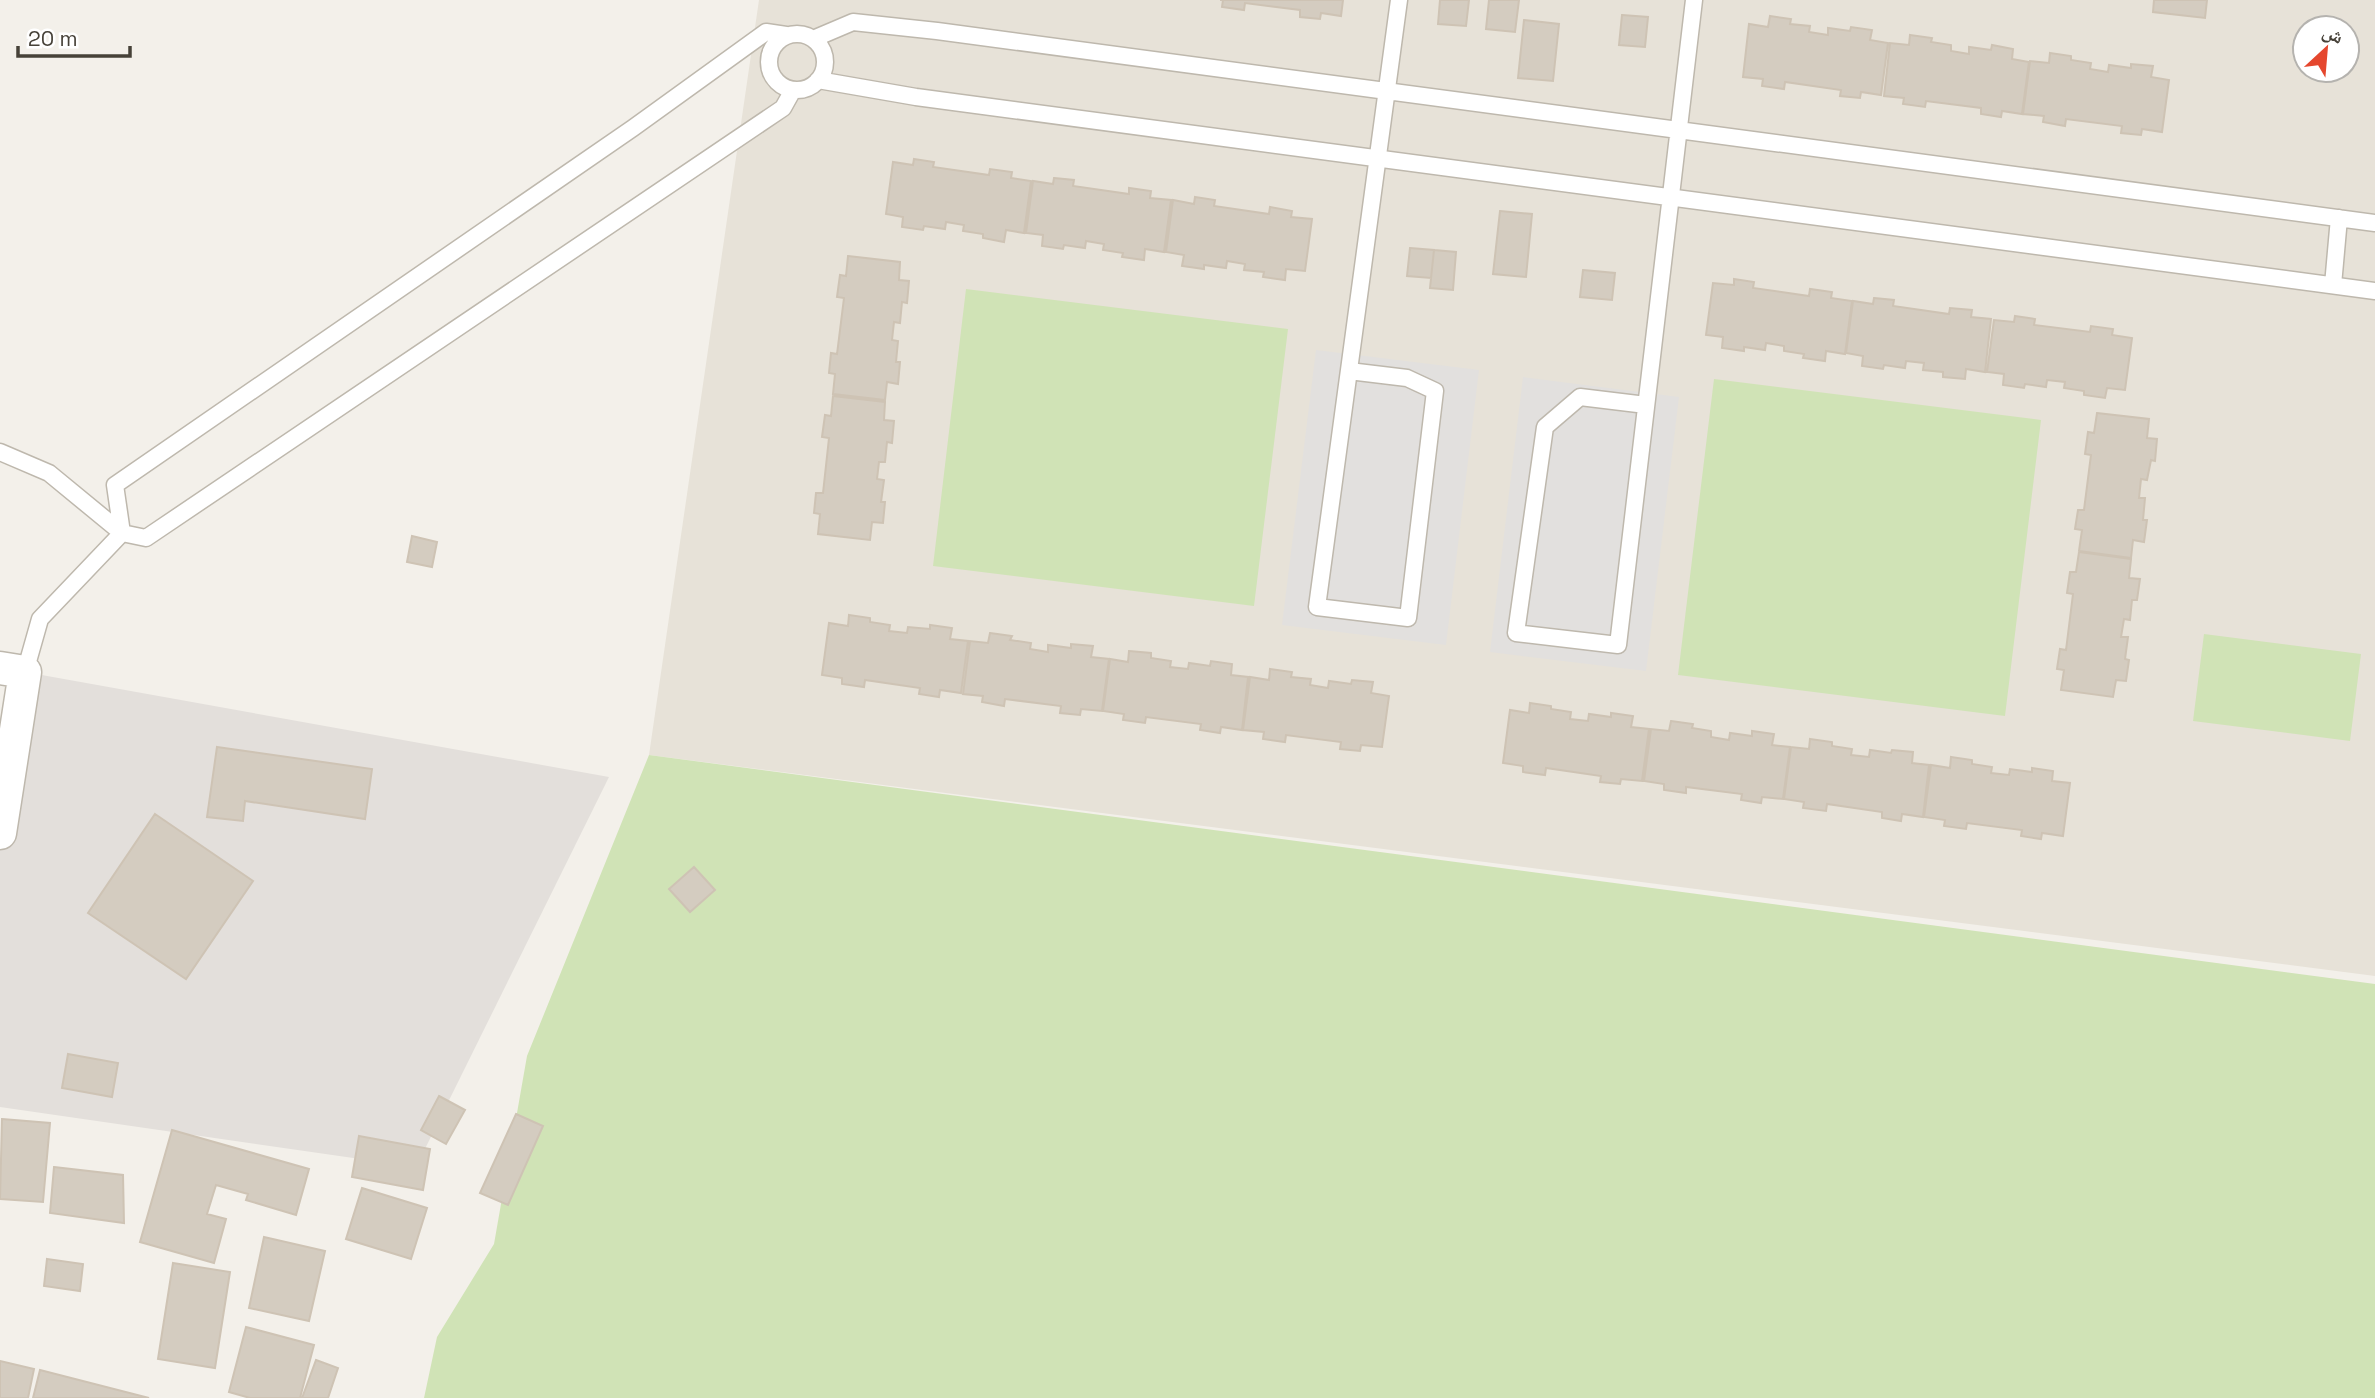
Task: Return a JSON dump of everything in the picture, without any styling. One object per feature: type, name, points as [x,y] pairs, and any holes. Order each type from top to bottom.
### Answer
[{"type":"street","points":[[0,833],[12,670]]},
{"type":"lane","points":[[1349,371],[1407,378],[1435,391],[1408,618],[1317,607],[1399,0]]},
{"type":"lane","points":[[1646,405],[1580,397],[1545,427],[1516,633],[1618,645],[1694,0]]},
{"type":"lane","points":[[813,39],[853,22],[937,31],[2375,223]]},
{"type":"lane","points":[[122,533],[115,485],[610,144],[766,32],[796,34],[813,39],[820,45],[825,63],[818,80],[811,86],[793,90],[776,82],[769,65],[769,55],[772,47],[786,35]]},
{"type":"lane","points":[[818,80],[916,97],[2375,291]]},
{"type":"lane","points":[[0,452],[49,473],[122,533],[146,538],[783,108],[793,90]]},
{"type":"lane","points":[[2333,285],[2339,218]]},
{"type":"lane","points":[[12,670],[40,619],[122,533]]},
{"type":"shaded area","points":[[759,0],[2375,0],[2375,976],[649,755]]},
{"type":"shaded area","points":[[1316,350],[1479,370],[1446,645],[1282,625]]},
{"type":"shaded area","points":[[1523,377],[1679,397],[1646,671],[1490,652]]},
{"type":"shaded area","points":[[25,672],[609,777],[416,1167],[0,1107],[0,833]]},
{"type":"green space","points":[[966,289],[1288,329],[1254,606],[933,566]]},
{"type":"green space","points":[[1714,379],[2041,420],[2005,716],[1678,675]]},
{"type":"green space","points":[[2204,634],[2361,654],[2350,741],[2193,721]]},
{"type":"green space","points":[[649,755],[2375,984],[2375,1398],[424,1398],[437,1337],[494,1244],[527,1056]]},
{"type":"building","points":[[1223,0],[1343,0],[1341,16],[1321,13],[1320,19],[1300,17],[1300,10],[1245,3],[1244,10],[1222,7]]},
{"type":"building","points":[[1440,0],[1469,0],[1466,26],[1438,24]]},
{"type":"building","points":[[1489,0],[1519,0],[1515,32],[1486,29]]},
{"type":"building","points":[[2154,0],[2207,0],[2205,18],[2153,12]]},
{"type":"building","points":[[1622,15],[1648,17],[1645,47],[1619,45]]},
{"type":"building","points":[[1770,16],[1791,19],[1790,24],[1810,26],[1809,32],[1828,35],[1828,28],[1872,30],[1870,40],[1888,43],[1881,95],[1861,92],[1860,98],[1840,96],[1841,90],[1785,82],[1784,89],[1762,86],[1763,79],[1743,77],[1749,24],[1768,27]]},
{"type":"building","points":[[1524,20],[1559,24],[1553,81],[1518,78]]},
{"type":"building","points":[[1910,35],[1932,38],[1931,42],[1951,45],[1951,51],[1969,54],[1969,47],[1991,50],[1992,45],[2013,49],[2012,59],[2029,62],[2022,114],[2002,111],[2001,117],[1981,114],[1981,108],[1926,101],[1925,107],[1903,104],[1904,98],[1884,96],[1890,43],[1909,45]]},
{"type":"building","points":[[2050,53],[2071,56],[2071,60],[2091,63],[2090,69],[2108,72],[2109,65],[2131,68],[2131,64],[2153,66],[2151,77],[2169,80],[2162,132],[2142,129],[2141,135],[2121,133],[2122,126],[2066,119],[2065,126],[2043,122],[2044,116],[2023,114],[2030,61],[2049,63]]},
{"type":"building","points":[[914,159],[934,162],[933,167],[989,175],[990,169],[1012,172],[1011,178],[1031,181],[1024,233],[1006,230],[1004,242],[983,238],[983,234],[963,231],[964,225],[946,222],[945,229],[902,227],[903,217],[886,214],[893,162],[913,165]]},
{"type":"building","points":[[1054,178],[1074,180],[1073,186],[1129,194],[1129,188],[1151,191],[1150,198],[1171,200],[1164,252],[1145,249],[1144,260],[1122,257],[1123,253],[1103,250],[1104,244],[1086,241],[1085,248],[1042,246],[1043,235],[1026,233],[1033,181],[1053,184]]},
{"type":"building","points":[[1195,197],[1215,200],[1214,206],[1269,214],[1270,207],[1292,211],[1291,217],[1312,219],[1305,271],[1286,269],[1285,280],[1263,277],[1264,272],[1244,270],[1245,264],[1227,261],[1226,268],[1182,266],[1184,255],[1166,252],[1173,200],[1194,204]]},
{"type":"building","points":[[1500,211],[1532,214],[1526,277],[1493,274]]},
{"type":"building","points":[[1410,248],[1434,250],[1431,278],[1407,276]]},
{"type":"building","points":[[1434,250],[1456,252],[1453,290],[1430,288]]},
{"type":"building","points":[[848,256],[900,262],[899,280],[909,281],[907,303],[902,302],[900,323],[894,322],[892,340],[898,341],[898,384],[887,382],[885,400],[833,394],[835,374],[829,373],[831,353],[837,354],[844,298],[837,297],[840,275],[846,276]]},
{"type":"building","points":[[1583,270],[1615,273],[1612,300],[1580,297]]},
{"type":"building","points":[[1734,279],[1754,282],[1753,288],[1809,296],[1810,289],[1832,292],[1831,298],[1852,301],[1845,354],[1826,351],[1825,361],[1803,358],[1804,354],[1784,351],[1784,346],[1766,343],[1765,350],[1722,348],[1723,337],[1706,335],[1713,283],[1734,285]]},
{"type":"building","points":[[1874,298],[1894,300],[1893,306],[1949,314],[1950,308],[1972,310],[1971,317],[1991,319],[1985,372],[1966,369],[1965,379],[1943,377],[1943,372],[1923,370],[1924,363],[1906,361],[1905,368],[1862,366],[1863,356],[1846,353],[1853,301],[1873,304]]},
{"type":"building","points":[[2015,316],[2035,319],[2034,325],[2090,332],[2091,326],[2113,329],[2112,335],[2132,338],[2125,390],[2107,388],[2105,398],[2064,388],[2065,382],[2047,380],[2046,387],[2003,385],[2004,374],[1987,372],[1994,320],[2014,322]]},
{"type":"building","points":[[833,396],[885,402],[884,420],[894,421],[892,443],[887,442],[885,462],[879,462],[877,479],[884,480],[881,502],[885,502],[883,523],[872,522],[870,540],[818,534],[820,514],[814,513],[816,493],[823,493],[829,438],[822,437],[825,415],[831,416]]},
{"type":"building","points":[[2097,413],[2149,419],[2147,438],[2157,439],[2155,461],[2151,460],[2147,480],[2141,479],[2139,498],[2145,498],[2143,520],[2147,520],[2144,542],[2133,540],[2131,558],[2079,551],[2082,530],[2075,529],[2078,510],[2084,510],[2091,455],[2085,454],[2088,432],[2094,433]]},
{"type":"building","points":[[412,536],[437,542],[432,567],[407,562]]},
{"type":"building","points":[[2079,552],[2131,559],[2129,578],[2140,579],[2137,600],[2132,600],[2130,620],[2124,619],[2121,637],[2128,637],[2126,681],[2116,680],[2113,697],[2061,690],[2064,670],[2057,669],[2060,649],[2066,650],[2073,594],[2067,593],[2070,572],[2076,572]]},
{"type":"building","points":[[849,615],[890,625],[889,631],[907,633],[908,627],[930,629],[930,625],[952,628],[950,639],[968,641],[961,693],[940,690],[939,697],[919,694],[920,688],[865,680],[864,687],[842,684],[842,678],[822,675],[829,623],[848,626]]},
{"type":"building","points":[[990,633],[1012,636],[1010,640],[1031,643],[1030,649],[1048,652],[1048,645],[1071,648],[1071,644],[1093,646],[1091,657],[1109,659],[1102,711],[1081,709],[1080,715],[1060,713],[1061,706],[1005,699],[1004,706],[982,702],[983,696],[963,694],[970,641],[988,643]]},
{"type":"building","points":[[1129,651],[1151,653],[1151,658],[1171,661],[1170,667],[1188,669],[1189,663],[1210,666],[1211,661],[1232,664],[1231,675],[1248,677],[1242,730],[1221,727],[1220,733],[1200,730],[1201,724],[1146,717],[1145,723],[1123,720],[1124,714],[1103,711],[1110,659],[1128,662]]},
{"type":"building","points":[[1270,669],[1292,672],[1291,677],[1311,679],[1310,685],[1328,688],[1329,681],[1351,684],[1352,680],[1373,682],[1371,693],[1389,696],[1382,747],[1361,745],[1360,751],[1340,749],[1341,742],[1286,735],[1285,742],[1263,739],[1264,732],[1243,730],[1250,677],[1269,680]]},
{"type":"building","points":[[1530,703],[1571,712],[1570,719],[1588,721],[1589,714],[1633,716],[1631,727],[1649,729],[1642,781],[1621,779],[1620,784],[1600,782],[1601,776],[1546,768],[1545,775],[1523,772],[1523,766],[1503,763],[1510,710],[1529,713]]},
{"type":"building","points":[[1671,721],[1693,724],[1692,728],[1711,731],[1711,737],[1729,740],[1730,733],[1752,736],[1752,731],[1774,734],[1772,745],[1790,747],[1783,799],[1762,797],[1761,803],[1741,800],[1742,794],[1686,787],[1686,793],[1664,790],[1664,784],[1644,781],[1651,729],[1669,731]]},
{"type":"building","points":[[1810,739],[1832,742],[1832,746],[1852,749],[1851,755],[1869,757],[1870,750],[1913,752],[1912,763],[1929,765],[1923,817],[1902,814],[1901,821],[1882,818],[1882,812],[1827,804],[1826,811],[1803,808],[1804,802],[1784,799],[1791,747],[1809,749]]},
{"type":"building","points":[[217,747],[372,769],[365,819],[245,801],[243,821],[207,817]]},
{"type":"building","points":[[1951,757],[1992,767],[1991,773],[2009,775],[2010,769],[2032,772],[2032,768],[2053,771],[2052,781],[2070,783],[2063,836],[2042,833],[2041,839],[2021,836],[2022,830],[1967,823],[1966,829],[1944,826],[1945,820],[1924,817],[1931,765],[1950,768]]},
{"type":"building","points":[[155,814],[253,881],[186,979],[88,913]]},
{"type":"building","points":[[694,867],[715,890],[690,912],[669,889]]},
{"type":"building","points":[[68,1054],[118,1063],[112,1097],[62,1088]]},
{"type":"building","points":[[439,1096],[465,1110],[446,1144],[421,1130]]},
{"type":"building","points":[[516,1114],[543,1126],[508,1205],[480,1193]]},
{"type":"building","points":[[2,1119],[50,1123],[43,1202],[0,1199]]},
{"type":"building","points":[[172,1130],[309,1169],[296,1215],[246,1200],[248,1194],[216,1185],[207,1214],[226,1219],[214,1263],[140,1242]]},
{"type":"building","points":[[359,1136],[430,1149],[423,1190],[352,1177]]},
{"type":"building","points":[[54,1167],[123,1175],[124,1223],[50,1213]]},
{"type":"building","points":[[362,1188],[427,1208],[411,1259],[346,1239]]},
{"type":"building","points":[[264,1237],[325,1251],[309,1321],[249,1308]]},
{"type":"building","points":[[47,1259],[83,1264],[80,1291],[44,1286]]},
{"type":"building","points":[[173,1263],[230,1272],[215,1368],[158,1359]]},
{"type":"building","points":[[246,1327],[314,1345],[300,1398],[250,1398],[229,1392]]},
{"type":"building","points":[[316,1360],[338,1368],[328,1398],[302,1398]]},
{"type":"building","points":[[0,1361],[34,1369],[28,1398],[0,1398]]},
{"type":"building","points":[[40,1370],[149,1398],[33,1398]]}]
